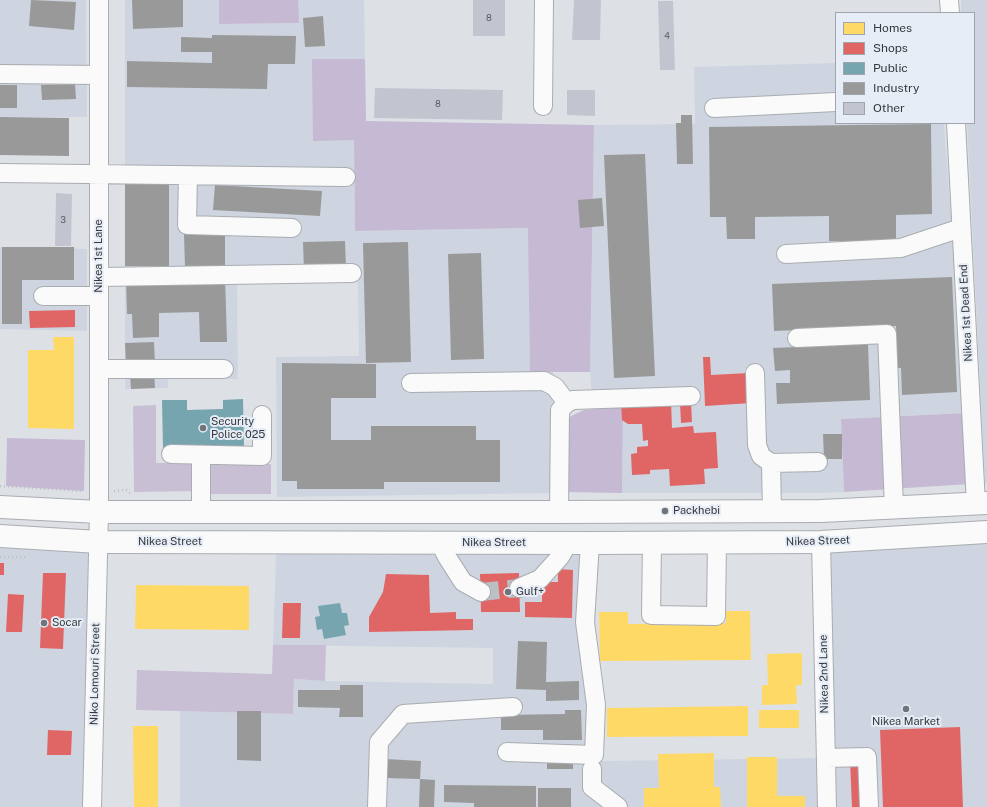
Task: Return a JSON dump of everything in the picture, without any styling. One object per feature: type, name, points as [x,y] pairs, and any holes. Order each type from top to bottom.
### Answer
[{"type":"main road","points":[[0,507],[99,512],[821,511],[982,503]]},
{"type":"main road","name":"Nikea Street","points":[[0,536],[99,542],[590,543],[821,542],[987,532]]},
{"type":"street","name":"Nikea 1st Lane","points":[[99,0],[99,512]]},
{"type":"street","points":[[543,106],[544,0]]},
{"type":"street","points":[[949,0],[950,12]]},
{"type":"street","points":[[0,74],[99,76]]},
{"type":"street","points":[[714,108],[835,102]]},
{"type":"street","name":"Nikea 1st Dead End","points":[[956,124],[982,503]]},
{"type":"street","points":[[0,173],[346,177]]},
{"type":"street","points":[[188,175],[187,226],[292,228]]},
{"type":"street","points":[[786,254],[901,248],[962,228]]},
{"type":"street","points":[[99,277],[352,273]]},
{"type":"street","points":[[42,296],[99,296]]},
{"type":"street","points":[[797,338],[887,334],[894,508]]},
{"type":"street","points":[[99,369],[224,369]]},
{"type":"street","points":[[755,373],[757,445],[761,456],[770,463],[818,462]]},
{"type":"street","points":[[410,383],[544,381],[555,387],[567,403]]},
{"type":"street","points":[[559,512],[560,410],[567,403],[573,400],[691,396]]},
{"type":"street","points":[[171,454],[262,456],[262,415]]},
{"type":"street","points":[[201,455],[201,512]]},
{"type":"street","points":[[770,463],[772,511]]},
{"type":"street","name":"Niko Lomouri Street","points":[[92,807],[99,512]]},
{"type":"street","points":[[652,542],[651,615],[716,616],[717,542]]},
{"type":"street","name":"Nikea 2nd Lane","points":[[821,542],[827,807]]},
{"type":"street","points":[[440,543],[463,582],[481,592]]},
{"type":"street","points":[[519,588],[540,579],[560,557],[568,543]]},
{"type":"street","points":[[507,752],[594,754],[596,705],[585,622],[590,543]]},
{"type":"street","points":[[377,807],[379,742],[403,714],[513,707]]},
{"type":"street","points":[[826,758],[867,756],[869,807]]},
{"type":"street","points":[[592,769],[592,787],[618,807]]},
{"type":"path","points":[[0,486],[15,486]]},
{"type":"path","points":[[0,557],[11,557]]},
{"type":"shaded area","points":[[0,0],[86,0],[87,117],[0,117]]},
{"type":"shaded area","points":[[125,0],[219,0],[219,24],[298,23],[298,0],[364,0],[365,59],[312,60],[354,140],[355,231],[529,228],[530,372],[553,372],[551,493],[277,497],[276,357],[359,356],[358,280],[237,282],[238,379],[168,378],[168,388],[125,389]]},
{"type":"shaded area","points":[[219,0],[298,0],[299,23],[219,24]]},
{"type":"shaded area","points":[[961,0],[987,0],[987,483],[985,483],[967,124],[975,124],[975,12],[961,12]]},
{"type":"shaded area","points":[[312,59],[365,59],[366,121],[594,125],[590,372],[530,372],[528,228],[355,231],[354,140],[313,141]]},
{"type":"shaded area","points":[[835,63],[835,124],[944,124],[966,413],[841,419],[844,492],[622,493],[623,407],[593,409],[590,372],[594,125],[695,124],[694,67]]},
{"type":"shaded area","points":[[0,247],[87,249],[87,331],[0,329]]},
{"type":"shaded area","points":[[156,405],[156,463],[197,463],[197,491],[134,492],[133,406]]},
{"type":"shaded area","points":[[623,407],[622,493],[565,492],[564,429],[571,416],[584,410]]},
{"type":"shaded area","points":[[966,413],[969,484],[844,492],[841,419]]},
{"type":"shaded area","points":[[7,438],[85,440],[84,491],[6,486]]},
{"type":"shaded area","points":[[207,464],[271,464],[271,494],[207,494]]},
{"type":"shaded area","points":[[987,532],[987,807],[180,807],[180,711],[293,714],[294,679],[325,681],[493,684],[493,648],[273,645],[276,557],[279,542],[597,542],[595,634],[605,711],[602,761],[826,758],[821,542]]},
{"type":"shaded area","points":[[0,536],[99,542],[92,807],[0,807]]},
{"type":"shaded area","points":[[273,645],[326,645],[325,681],[294,679],[293,714],[136,710],[137,670],[272,674]]},
{"type":"building: Homes","points":[[53,337],[74,337],[74,429],[28,428],[28,350],[54,350]]},
{"type":"building: Homes","points":[[136,585],[249,586],[249,630],[135,629]]},
{"type":"building: Homes","points":[[726,611],[750,611],[751,660],[600,661],[599,612],[628,612],[628,624],[726,623]]},
{"type":"building: Homes","points":[[802,653],[802,685],[796,685],[797,704],[762,705],[762,685],[768,685],[767,654]]},
{"type":"building: Homes","points":[[748,706],[748,736],[607,737],[607,708]]},
{"type":"building: Homes","points":[[759,710],[799,710],[799,728],[759,728]]},
{"type":"building: Homes","points":[[133,726],[158,726],[158,807],[134,807]]},
{"type":"building: Homes","points":[[714,753],[714,787],[720,787],[721,807],[644,807],[644,788],[659,788],[658,754]]},
{"type":"building: Homes","points":[[747,757],[777,757],[777,796],[805,796],[805,807],[747,807]]},
{"type":"building: Shops","points":[[75,310],[75,327],[30,328],[29,311]]},
{"type":"building: Shops","points":[[703,357],[710,357],[711,375],[749,373],[751,403],[705,406]]},
{"type":"building: Shops","points":[[671,400],[672,428],[693,426],[694,433],[716,432],[718,468],[704,469],[705,484],[670,486],[669,469],[650,470],[650,474],[632,475],[631,454],[637,453],[637,447],[648,446],[648,440],[643,441],[642,424],[628,424],[622,420],[621,402]]},
{"type":"building: Shops","points":[[691,402],[692,422],[681,423],[680,403]]},
{"type":"building: Shops","points":[[0,563],[4,563],[4,575],[0,575]]},
{"type":"building: Shops","points":[[558,569],[573,570],[572,618],[525,617],[525,602],[542,602],[542,582],[558,582]]},
{"type":"building: Shops","points":[[43,573],[66,573],[63,649],[40,648]]},
{"type":"building: Shops","points":[[519,573],[520,612],[481,612],[480,574]]},
{"type":"building: Shops","points":[[386,574],[429,575],[430,613],[456,612],[456,619],[473,619],[473,630],[369,632],[369,617],[383,592]]},
{"type":"building: Shops","points":[[8,594],[24,595],[22,632],[6,632]]},
{"type":"building: Shops","points":[[283,603],[301,603],[300,638],[282,638]]},
{"type":"building: Shops","points":[[960,727],[963,807],[883,807],[880,730]]},
{"type":"building: Shops","points":[[48,730],[72,731],[71,755],[47,755]]},
{"type":"building: Shops","points":[[850,760],[863,760],[865,807],[852,807]]},
{"type":"building: Public","name":"Security Police 025","points":[[243,399],[244,447],[163,449],[162,400],[187,400],[187,410],[223,409],[223,400]]},
{"type":"building: Public","points":[[340,603],[342,613],[347,613],[349,625],[344,626],[346,635],[324,639],[322,629],[317,630],[315,617],[320,616],[318,606]]},
{"type":"building: Industry","points":[[31,0],[76,2],[74,30],[29,26]]},
{"type":"building: Industry","points":[[132,0],[183,0],[183,27],[133,29]]},
{"type":"building: Industry","points":[[323,16],[325,46],[305,47],[303,18]]},
{"type":"building: Industry","points":[[212,35],[296,36],[295,64],[268,64],[267,89],[127,87],[127,61],[212,63],[212,52],[181,52],[181,37],[212,38]]},
{"type":"building: Industry","points":[[75,84],[76,99],[42,100],[41,85]]},
{"type":"building: Industry","points":[[0,85],[17,85],[17,108],[0,108]]},
{"type":"building: Industry","points":[[681,115],[692,115],[693,164],[677,164],[676,123],[681,123]]},
{"type":"building: Industry","points":[[0,117],[69,118],[69,156],[0,155]]},
{"type":"building: Industry","points":[[931,124],[932,214],[896,215],[896,241],[829,241],[829,216],[755,217],[755,239],[727,239],[726,217],[710,217],[709,127]]},
{"type":"building: Industry","points":[[645,154],[655,376],[614,378],[604,155]]},
{"type":"building: Industry","points":[[125,181],[169,181],[169,266],[125,266]]},
{"type":"building: Industry","points":[[215,185],[322,191],[320,216],[213,210]]},
{"type":"building: Industry","points":[[602,198],[604,226],[580,228],[578,200]]},
{"type":"building: Industry","points":[[184,234],[225,234],[225,267],[185,267]]},
{"type":"building: Industry","points":[[345,241],[346,268],[304,270],[303,242]]},
{"type":"building: Industry","points":[[408,242],[411,362],[366,363],[363,243]]},
{"type":"building: Industry","points":[[2,247],[74,247],[74,280],[22,280],[22,324],[2,324]]},
{"type":"building: Industry","points":[[481,253],[484,359],[451,360],[448,254]]},
{"type":"building: Industry","points":[[225,277],[227,342],[200,342],[199,312],[159,313],[159,337],[133,338],[132,314],[127,314],[126,280]]},
{"type":"building: Industry","points":[[952,277],[957,392],[902,395],[901,368],[897,368],[896,326],[774,331],[772,284]]},
{"type":"building: Industry","points":[[154,342],[155,364],[126,365],[125,343]]},
{"type":"building: Industry","points":[[868,344],[870,400],[777,404],[776,383],[790,383],[790,370],[775,371],[773,348]]},
{"type":"building: Industry","points":[[282,363],[376,364],[376,398],[331,398],[331,440],[371,440],[371,426],[476,426],[476,440],[500,440],[500,482],[384,482],[384,489],[297,489],[297,481],[282,481]]},
{"type":"building: Industry","points":[[154,372],[155,388],[131,389],[130,373]]},
{"type":"building: Industry","points":[[823,434],[842,434],[842,459],[824,459]]},
{"type":"building: Industry","points":[[518,641],[547,642],[546,682],[579,681],[579,700],[546,701],[546,690],[516,689]]},
{"type":"building: Industry","points":[[340,685],[363,685],[363,717],[339,717],[340,708],[298,707],[298,690],[340,690]]},
{"type":"building: Industry","points":[[565,710],[581,710],[582,740],[543,740],[543,730],[501,730],[501,715],[565,714]]},
{"type":"building: Industry","points":[[237,711],[261,711],[261,761],[237,760]]},
{"type":"building: Industry","points":[[547,757],[573,758],[573,769],[547,769]]},
{"type":"building: Industry","points":[[386,759],[421,761],[420,779],[385,778]]},
{"type":"building: Industry","points":[[420,779],[435,780],[434,807],[419,807]]},
{"type":"building: Industry","points":[[444,785],[536,786],[536,807],[474,807],[474,803],[444,802]]},
{"type":"building: Industry","points":[[538,788],[571,788],[571,807],[538,807]]},
{"type":"building: Other","points":[[473,0],[505,0],[505,36],[473,36]]},
{"type":"building: Other","points":[[574,0],[601,0],[600,40],[572,40]]},
{"type":"building: Other","points":[[658,1],[673,1],[675,70],[660,70]]},
{"type":"building: Other","points":[[375,88],[503,90],[502,120],[374,118]]},
{"type":"building: Other","points":[[567,90],[595,90],[595,116],[567,115]]},
{"type":"building: Other","points":[[56,193],[72,194],[71,246],[55,246]]},
{"type":"tunnel","points":[[481,592],[519,588]]},
{"type":"place","name":"Security Police 025","points":[[203,428]]},
{"type":"place","name":"Packhebi","points":[[665,511]]},
{"type":"place","name":"Gulf+","points":[[508,592]]},
{"type":"place","name":"Socar","points":[[44,623]]},
{"type":"place","name":"Nikea Market","points":[[906,709]]}]
